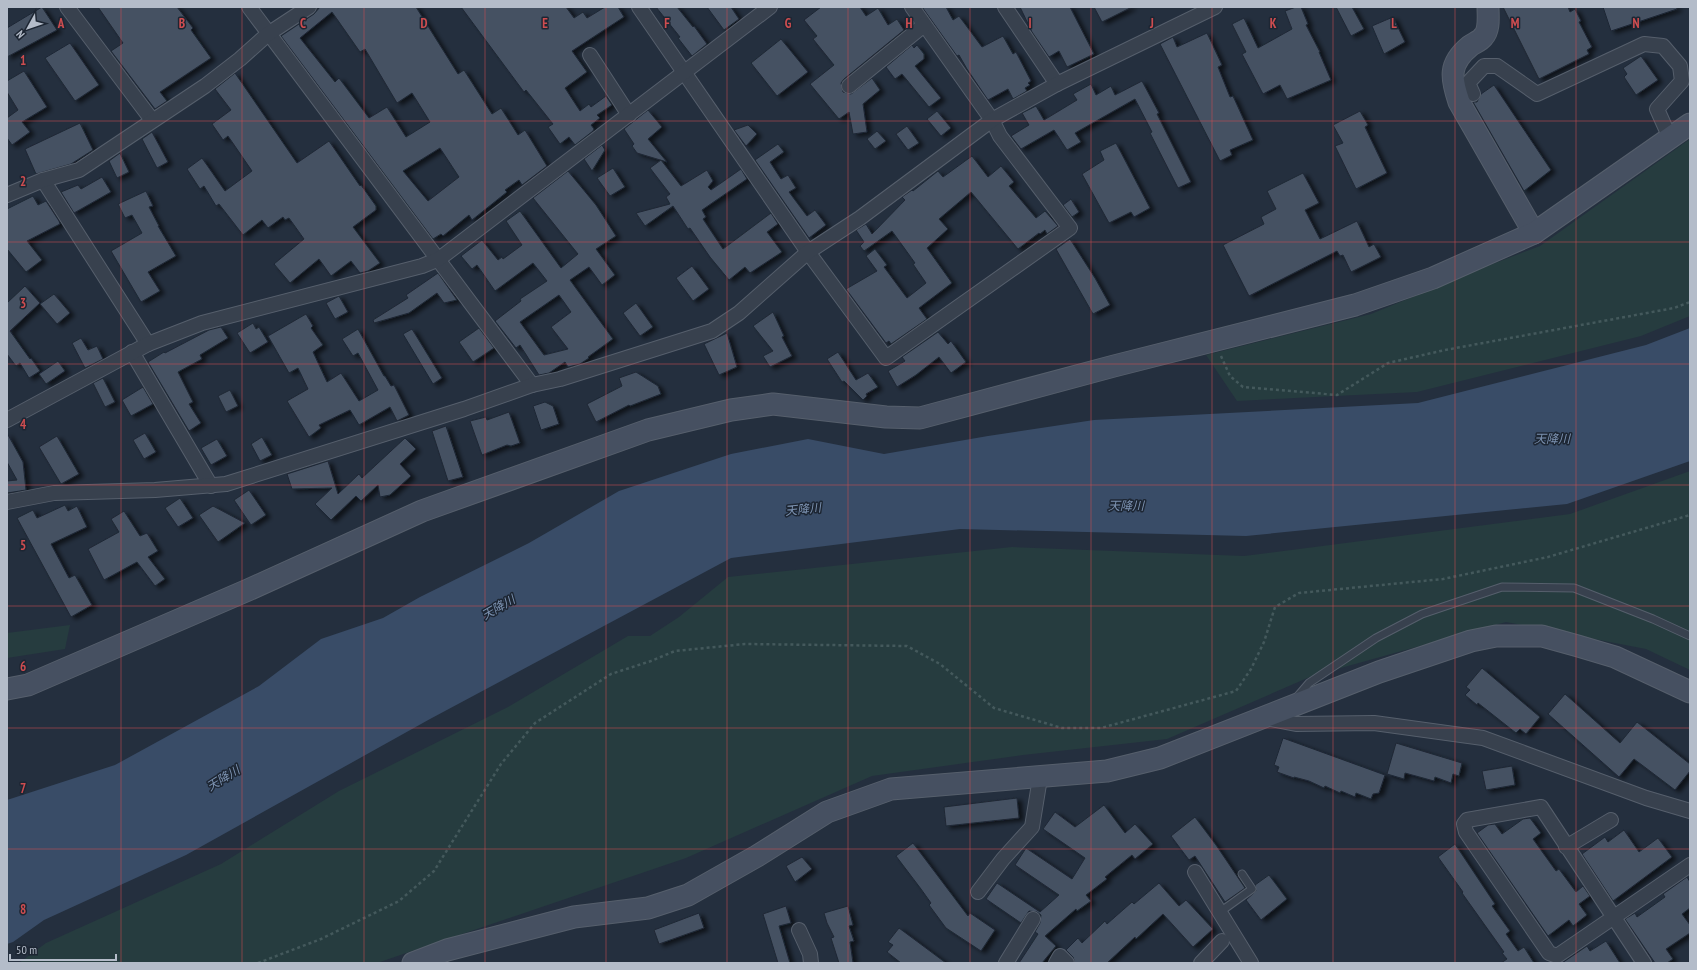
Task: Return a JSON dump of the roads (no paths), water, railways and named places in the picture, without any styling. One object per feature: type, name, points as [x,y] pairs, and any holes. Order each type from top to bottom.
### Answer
[{"type":"street","points":[[66,7],[152,120]]},
{"type":"street","points":[[248,7],[439,259],[532,385]]},
{"type":"street","points":[[7,196],[43,180],[79,170],[205,86],[240,59],[268,34],[308,7]]},
{"type":"street","points":[[639,7],[683,73],[808,252],[886,358],[1070,228],[1010,149],[992,120],[912,7]]},
{"type":"street","points":[[7,420],[148,344],[202,323],[422,266],[439,259],[770,7]]},
{"type":"street","points":[[1005,7],[1057,84]]},
{"type":"street","points":[[7,502],[54,493],[211,486],[234,481],[464,409],[532,385],[560,379],[712,331],[740,313],[808,252],[860,218],[992,120],[1057,84],[1215,7]]},
{"type":"street","points":[[1488,7],[1488,24],[1484,37],[1470,46],[1457,59],[1453,71],[1452,82],[1459,102],[1534,233]]},
{"type":"street","points":[[849,86],[924,25]]},
{"type":"street","points":[[1473,94],[1468,83],[1484,66],[1497,66],[1537,94],[1644,44],[1663,46],[1680,66],[1682,81],[1657,109],[1670,138]]},
{"type":"street","points":[[590,55],[629,115]]},
{"type":"street","points":[[7,689],[28,685],[248,590],[422,510],[648,430],[731,410],[773,404],[886,417],[920,418],[1355,305],[1433,278],[1534,233],[1690,124]]},
{"type":"street","points":[[43,180],[148,344]]},
{"type":"street","points":[[132,352],[211,486]]},
{"type":"street","points":[[413,963],[447,950],[574,917],[648,908],[688,895],[757,856],[826,812],[891,789],[1107,772],[1160,758],[1379,672],[1471,641],[1496,636],[1542,636],[1615,657],[1690,692]]},
{"type":"street","points":[[1264,718],[1296,724],[1374,723],[1483,738],[1646,798],[1690,811]]},
{"type":"street","points":[[978,892],[1003,859],[1032,826],[1040,778]]},
{"type":"street","points":[[1644,963],[1613,918],[1566,847],[1541,807],[1467,820],[1464,824],[1466,832],[1549,953],[1557,956],[1613,918],[1690,865]]},
{"type":"street","points":[[1566,847],[1611,820]]},
{"type":"street","points":[[1196,872],[1251,963]]},
{"type":"street","points":[[1006,963],[1033,919]]},
{"type":"street","points":[[799,930],[810,954],[811,963]]},
{"type":"street","points":[[1201,963],[1222,941]]},
{"type":"street","points":[[1056,963],[1060,956],[1066,963]]},
{"type":"lane","points":[[1288,708],[1309,683],[1376,638],[1422,614],[1502,587],[1574,588],[1653,619],[1690,636]]},
{"type":"lane","points":[[1220,912],[1252,889],[1242,874]]},
{"type":"water","name":"天降川","points":[[1690,328],[1690,461],[1567,504],[1246,536],[960,529],[731,558],[430,719],[186,855],[44,920],[13,942],[7,944],[7,800],[115,765],[259,686],[321,639],[383,618],[420,597],[529,543],[619,491],[731,454],[808,439],[884,454],[1094,420],[1418,403],[1646,345]]}]
